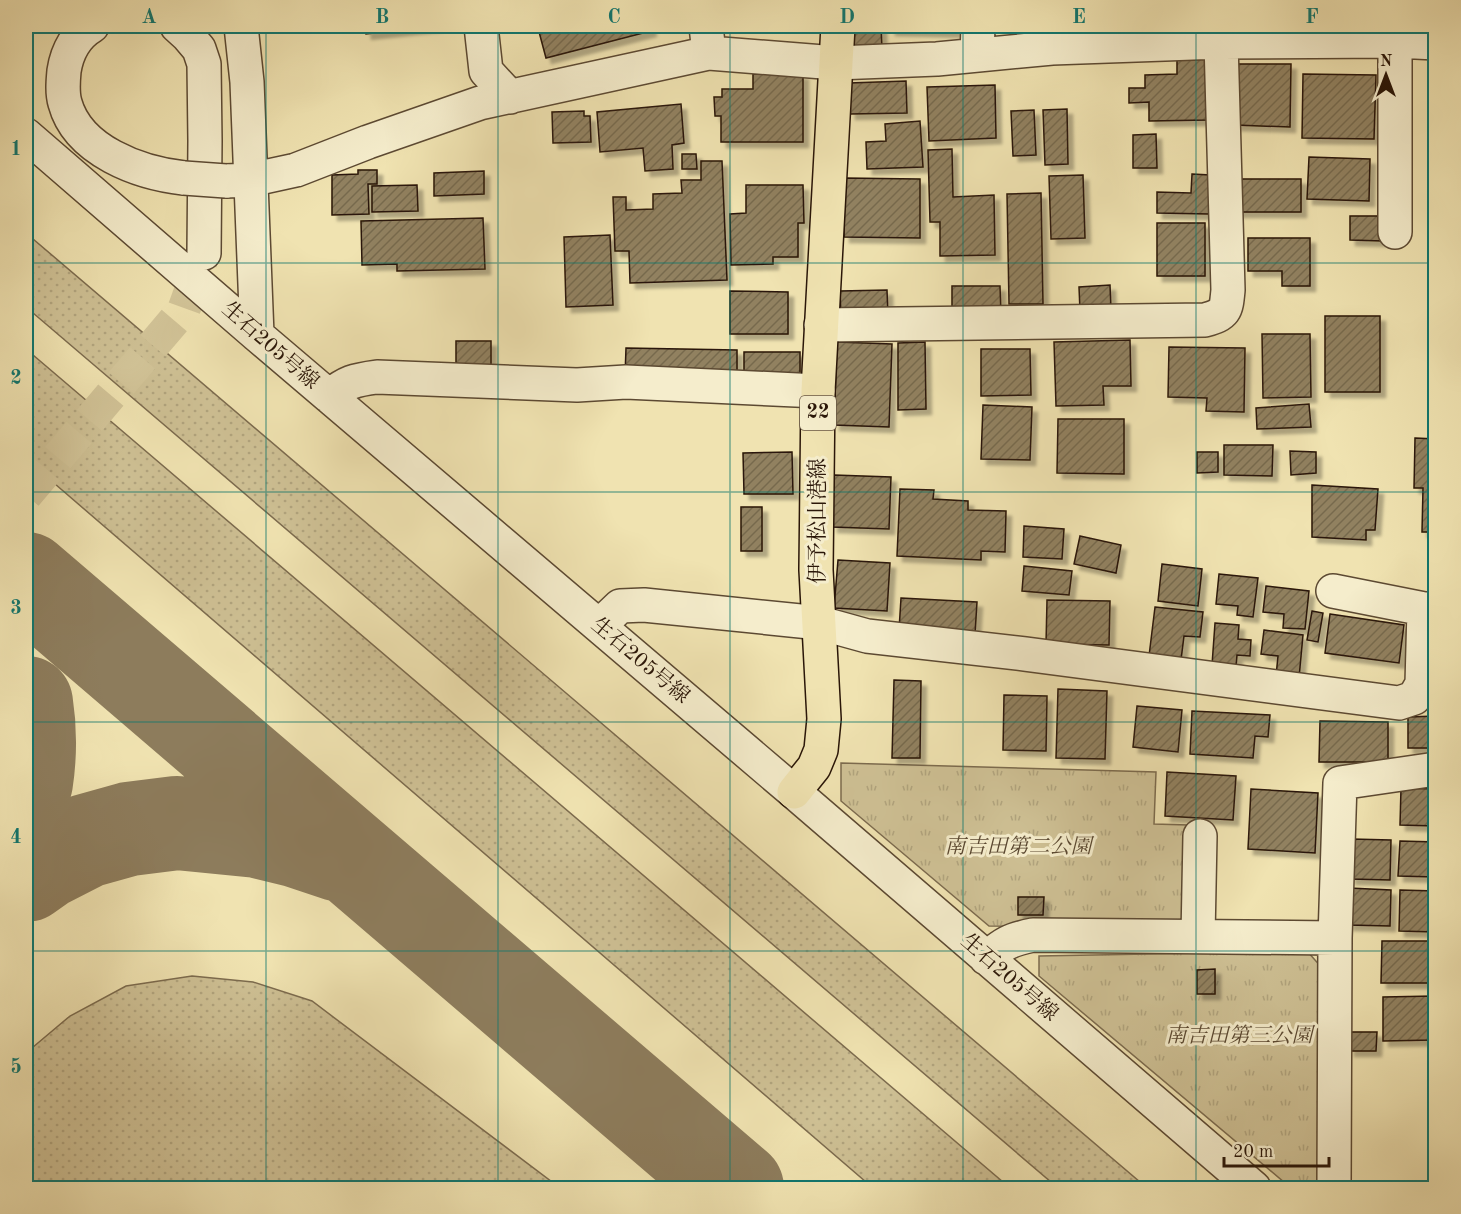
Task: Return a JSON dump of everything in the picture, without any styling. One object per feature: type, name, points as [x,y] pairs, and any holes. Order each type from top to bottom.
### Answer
[{"type":"main road","name":"伊予松山港線","points":[[794,792],[814,767],[821,750],[824,720],[816,570],[818,391],[838,26]]},
{"type":"street","points":[[92,26],[72,44],[65,62],[63,82],[64,101],[69,116],[87,139],[108,154],[163,176],[238,180],[296,170],[368,142],[480,104],[708,39],[836,63],[937,59],[978,40],[1052,48],[1239,36],[1436,43]]},
{"type":"street","points":[[177,26],[199,49],[204,64],[204,253]]},
{"type":"street","points":[[241,26],[247,82],[238,180],[257,335]]},
{"type":"street","points":[[481,26],[486,71],[510,97]]},
{"type":"street","points":[[821,325],[1205,320],[1220,316],[1227,306],[1239,36]]},
{"type":"street","points":[[1395,41],[1395,232]]},
{"type":"street","name":"生石205号線","points":[[26,135],[1254,1188]]},
{"type":"street","points":[[329,396],[343,385],[377,376],[577,385],[626,382],[818,391]]},
{"type":"street","points":[[599,626],[620,606],[644,605],[820,623],[867,636],[1025,654],[1399,703],[1414,698],[1422,684],[1430,609],[1333,591]]},
{"type":"street","points":[[1334,1188],[1335,938],[1340,783],[1436,770]]},
{"type":"street","points":[[1198,936],[1200,836]]},
{"type":"street","points":[[986,958],[1013,939],[1033,935],[1335,938]]},
{"type":"green space","points":[[26,233],[1147,1188],[1058,1188],[26,307]]},
{"type":"green space","points":[[26,349],[1010,1188],[873,1188],[26,459]]},
{"type":"green space","name":"南吉田第二公園","points":[[841,763],[1156,772],[1154,824],[1188,825],[1188,928],[989,926],[841,801]]},
{"type":"green space","name":"南吉田第三公園","points":[[1307,951],[1323,969],[1322,1188],[1291,1188],[1039,976],[1039,956]]},
{"type":"green space","points":[[192,976],[253,982],[312,1001],[560,1188],[34,1188],[26,1181],[26,1053],[70,1016],[126,986]]},
{"type":"building","points":[[365,26],[438,26],[366,34]]},
{"type":"building","points":[[549,26],[650,26],[651,31],[546,58],[538,28]]},
{"type":"building","points":[[849,26],[881,26],[882,49],[849,50]]},
{"type":"building","points":[[890,26],[959,26],[959,32],[890,30]]},
{"type":"building","points":[[1023,26],[1056,26],[1056,40],[1023,40]]},
{"type":"building","points":[[1081,26],[1154,26],[1154,27],[1081,29]]},
{"type":"building","points":[[1208,59],[1208,120],[1149,121],[1149,102],[1129,103],[1129,88],[1145,88],[1145,75],[1177,74],[1177,60]]},
{"type":"building","points":[[1236,64],[1291,64],[1290,127],[1235,125]]},
{"type":"building","points":[[753,74],[803,74],[803,142],[721,142],[721,116],[715,116],[714,97],[722,97],[722,89],[753,89]]},
{"type":"building","points":[[1303,74],[1376,75],[1374,139],[1302,138]]},
{"type":"building","points":[[906,81],[907,113],[850,114],[849,83]]},
{"type":"building","points":[[995,85],[996,138],[929,141],[927,87]]},
{"type":"building","points":[[681,104],[684,143],[672,145],[673,169],[645,171],[643,148],[600,152],[597,112]]},
{"type":"building","points":[[1067,109],[1068,164],[1045,165],[1043,110]]},
{"type":"building","points":[[1034,110],[1036,155],[1013,156],[1011,111]]},
{"type":"building","points":[[584,111],[584,116],[590,116],[591,142],[553,143],[552,112]]},
{"type":"building","points":[[920,121],[923,167],[867,169],[866,142],[886,141],[885,124]]},
{"type":"building","points":[[1156,134],[1157,168],[1133,168],[1133,135]]},
{"type":"building","points":[[952,149],[953,197],[994,195],[995,255],[940,256],[940,222],[930,222],[928,150]]},
{"type":"building","points":[[682,154],[696,154],[697,169],[682,169]]},
{"type":"building","points":[[1309,157],[1370,159],[1369,201],[1307,199]]},
{"type":"building","points":[[701,161],[722,161],[727,280],[630,283],[629,251],[615,251],[613,197],[626,197],[626,210],[653,209],[653,194],[682,193],[681,180],[701,180]]},
{"type":"building","points":[[358,170],[377,170],[377,184],[368,184],[369,214],[332,215],[332,175],[358,174]]},
{"type":"building","points":[[484,171],[484,194],[434,196],[434,173]]},
{"type":"building","points":[[1192,174],[1210,175],[1209,214],[1157,213],[1157,192],[1191,193]]},
{"type":"building","points":[[1083,175],[1085,238],[1051,239],[1049,176]]},
{"type":"building","points":[[844,178],[920,179],[920,238],[844,237]]},
{"type":"building","points":[[1234,179],[1301,179],[1301,212],[1234,212]]},
{"type":"building","points":[[417,185],[418,211],[372,212],[372,186]]},
{"type":"building","points":[[746,185],[803,185],[804,223],[798,223],[798,257],[773,257],[773,264],[731,265],[730,214],[746,213]]},
{"type":"building","points":[[1041,193],[1043,304],[1009,304],[1007,194]]},
{"type":"building","points":[[1350,216],[1384,216],[1383,241],[1350,240]]},
{"type":"building","points":[[483,218],[485,269],[397,271],[397,264],[362,265],[361,221]]},
{"type":"building","points":[[1157,223],[1205,223],[1205,276],[1157,276]]},
{"type":"building","points":[[610,235],[613,305],[566,307],[564,237]]},
{"type":"building","points":[[1248,238],[1310,238],[1310,286],[1282,286],[1282,271],[1248,271]]},
{"type":"building","points":[[1110,285],[1111,309],[1080,311],[1079,287]]},
{"type":"building","points":[[952,286],[1000,286],[1001,314],[952,315]]},
{"type":"building","points":[[887,290],[888,316],[841,318],[840,291]]},
{"type":"building","points":[[730,291],[788,292],[788,334],[730,334]]},
{"type":"building","points":[[1325,316],[1380,316],[1380,392],[1325,392]]},
{"type":"building","points":[[1262,334],[1310,334],[1311,397],[1263,398]]},
{"type":"building","points":[[1130,340],[1131,386],[1103,386],[1104,405],[1056,406],[1054,342]]},
{"type":"building","points":[[456,341],[491,341],[491,368],[456,368]]},
{"type":"building","points":[[837,342],[892,344],[889,427],[834,425]]},
{"type":"building","points":[[925,342],[926,409],[898,410],[898,343]]},
{"type":"building","points":[[1169,347],[1245,348],[1244,412],[1206,411],[1207,398],[1168,397]]},
{"type":"building","points":[[626,348],[737,350],[737,379],[625,377]]},
{"type":"building","points":[[981,349],[1030,349],[1031,395],[981,396]]},
{"type":"building","points":[[744,352],[800,352],[800,381],[744,381]]},
{"type":"building","points":[[1309,404],[1311,427],[1257,429],[1256,408]]},
{"type":"building","points":[[983,405],[1032,407],[1030,460],[981,459]]},
{"type":"building","points":[[1058,419],[1124,419],[1124,474],[1057,473]]},
{"type":"building","points":[[1415,438],[1436,439],[1436,532],[1422,532],[1423,488],[1414,488]]},
{"type":"building","points":[[1224,445],[1273,445],[1272,476],[1224,475]]},
{"type":"building","points":[[1290,451],[1316,452],[1316,473],[1291,475]]},
{"type":"building","points":[[792,452],[793,494],[744,494],[743,453]]},
{"type":"building","points":[[1197,452],[1218,452],[1218,472],[1197,473]]},
{"type":"building","points":[[834,475],[891,477],[889,529],[832,527]]},
{"type":"building","points":[[1312,485],[1378,489],[1375,530],[1366,530],[1366,540],[1312,537]]},
{"type":"building","points":[[900,489],[934,490],[933,499],[968,501],[968,510],[1006,511],[1005,552],[981,551],[981,560],[897,556]]},
{"type":"building","points":[[741,507],[762,507],[762,551],[741,551]]},
{"type":"building","points":[[1024,526],[1064,529],[1062,559],[1023,557]]},
{"type":"building","points":[[1080,536],[1121,545],[1116,573],[1074,564]]},
{"type":"building","points":[[838,560],[890,563],[887,611],[834,608]]},
{"type":"building","points":[[1162,564],[1202,569],[1198,606],[1158,601]]},
{"type":"building","points":[[1024,566],[1072,571],[1069,595],[1022,591]]},
{"type":"building","points":[[1219,574],[1258,578],[1253,617],[1237,615],[1238,606],[1216,604]]},
{"type":"building","points":[[1266,586],[1309,591],[1305,629],[1283,628],[1284,614],[1263,612]]},
{"type":"building","points":[[901,598],[977,602],[975,634],[899,630]]},
{"type":"building","points":[[1047,600],[1110,601],[1109,645],[1046,644]]},
{"type":"building","points":[[1155,607],[1203,612],[1200,637],[1184,636],[1181,660],[1149,656]]},
{"type":"building","points":[[1312,611],[1323,613],[1318,642],[1307,640]]},
{"type":"building","points":[[1330,614],[1404,625],[1399,663],[1325,653]]},
{"type":"building","points":[[1215,623],[1239,625],[1238,639],[1251,640],[1250,656],[1237,655],[1236,667],[1212,665]]},
{"type":"building","points":[[1264,630],[1303,635],[1299,678],[1276,676],[1278,656],[1261,654]]},
{"type":"building","points":[[894,680],[921,681],[920,758],[892,758]]},
{"type":"building","points":[[1058,689],[1107,691],[1105,759],[1056,758]]},
{"type":"building","points":[[1004,695],[1047,696],[1046,751],[1003,750]]},
{"type":"building","points":[[1137,706],[1182,710],[1178,752],[1133,747]]},
{"type":"building","points":[[1192,711],[1270,715],[1268,737],[1255,736],[1253,758],[1190,754]]},
{"type":"building","points":[[1436,716],[1436,748],[1408,748],[1408,717]]},
{"type":"building","points":[[1320,721],[1388,722],[1388,762],[1319,762]]},
{"type":"building","points":[[1167,772],[1236,776],[1233,820],[1165,816]]},
{"type":"building","points":[[1401,788],[1436,789],[1436,826],[1400,825]]},
{"type":"building","points":[[1251,789],[1318,793],[1315,853],[1248,849]]},
{"type":"building","points":[[1351,839],[1391,840],[1390,880],[1350,879]]},
{"type":"building","points":[[1400,841],[1436,842],[1436,877],[1398,876]]},
{"type":"building","points":[[1349,888],[1391,890],[1390,926],[1348,925]]},
{"type":"building","points":[[1400,890],[1436,891],[1436,932],[1399,931]]},
{"type":"building","points":[[1018,897],[1044,897],[1043,915],[1018,915]]},
{"type":"building","points":[[1382,941],[1434,941],[1434,983],[1381,983]]},
{"type":"building","points":[[1215,969],[1215,994],[1197,994],[1197,970]]},
{"type":"building","points":[[1434,996],[1434,1040],[1383,1041],[1383,997]]},
{"type":"building","points":[[1349,1032],[1377,1032],[1376,1051],[1349,1051]]},
{"type":"taxiway","points":[[26,579],[737,1188]]},
{"type":"taxiway","points":[[26,703],[29,743],[26,782]]},
{"type":"taxiway","points":[[26,875],[43,863],[86,841],[129,829],[177,823],[258,831],[340,855]]},
{"type":"tunnel","points":[[26,495],[184,309],[203,256]]}]
